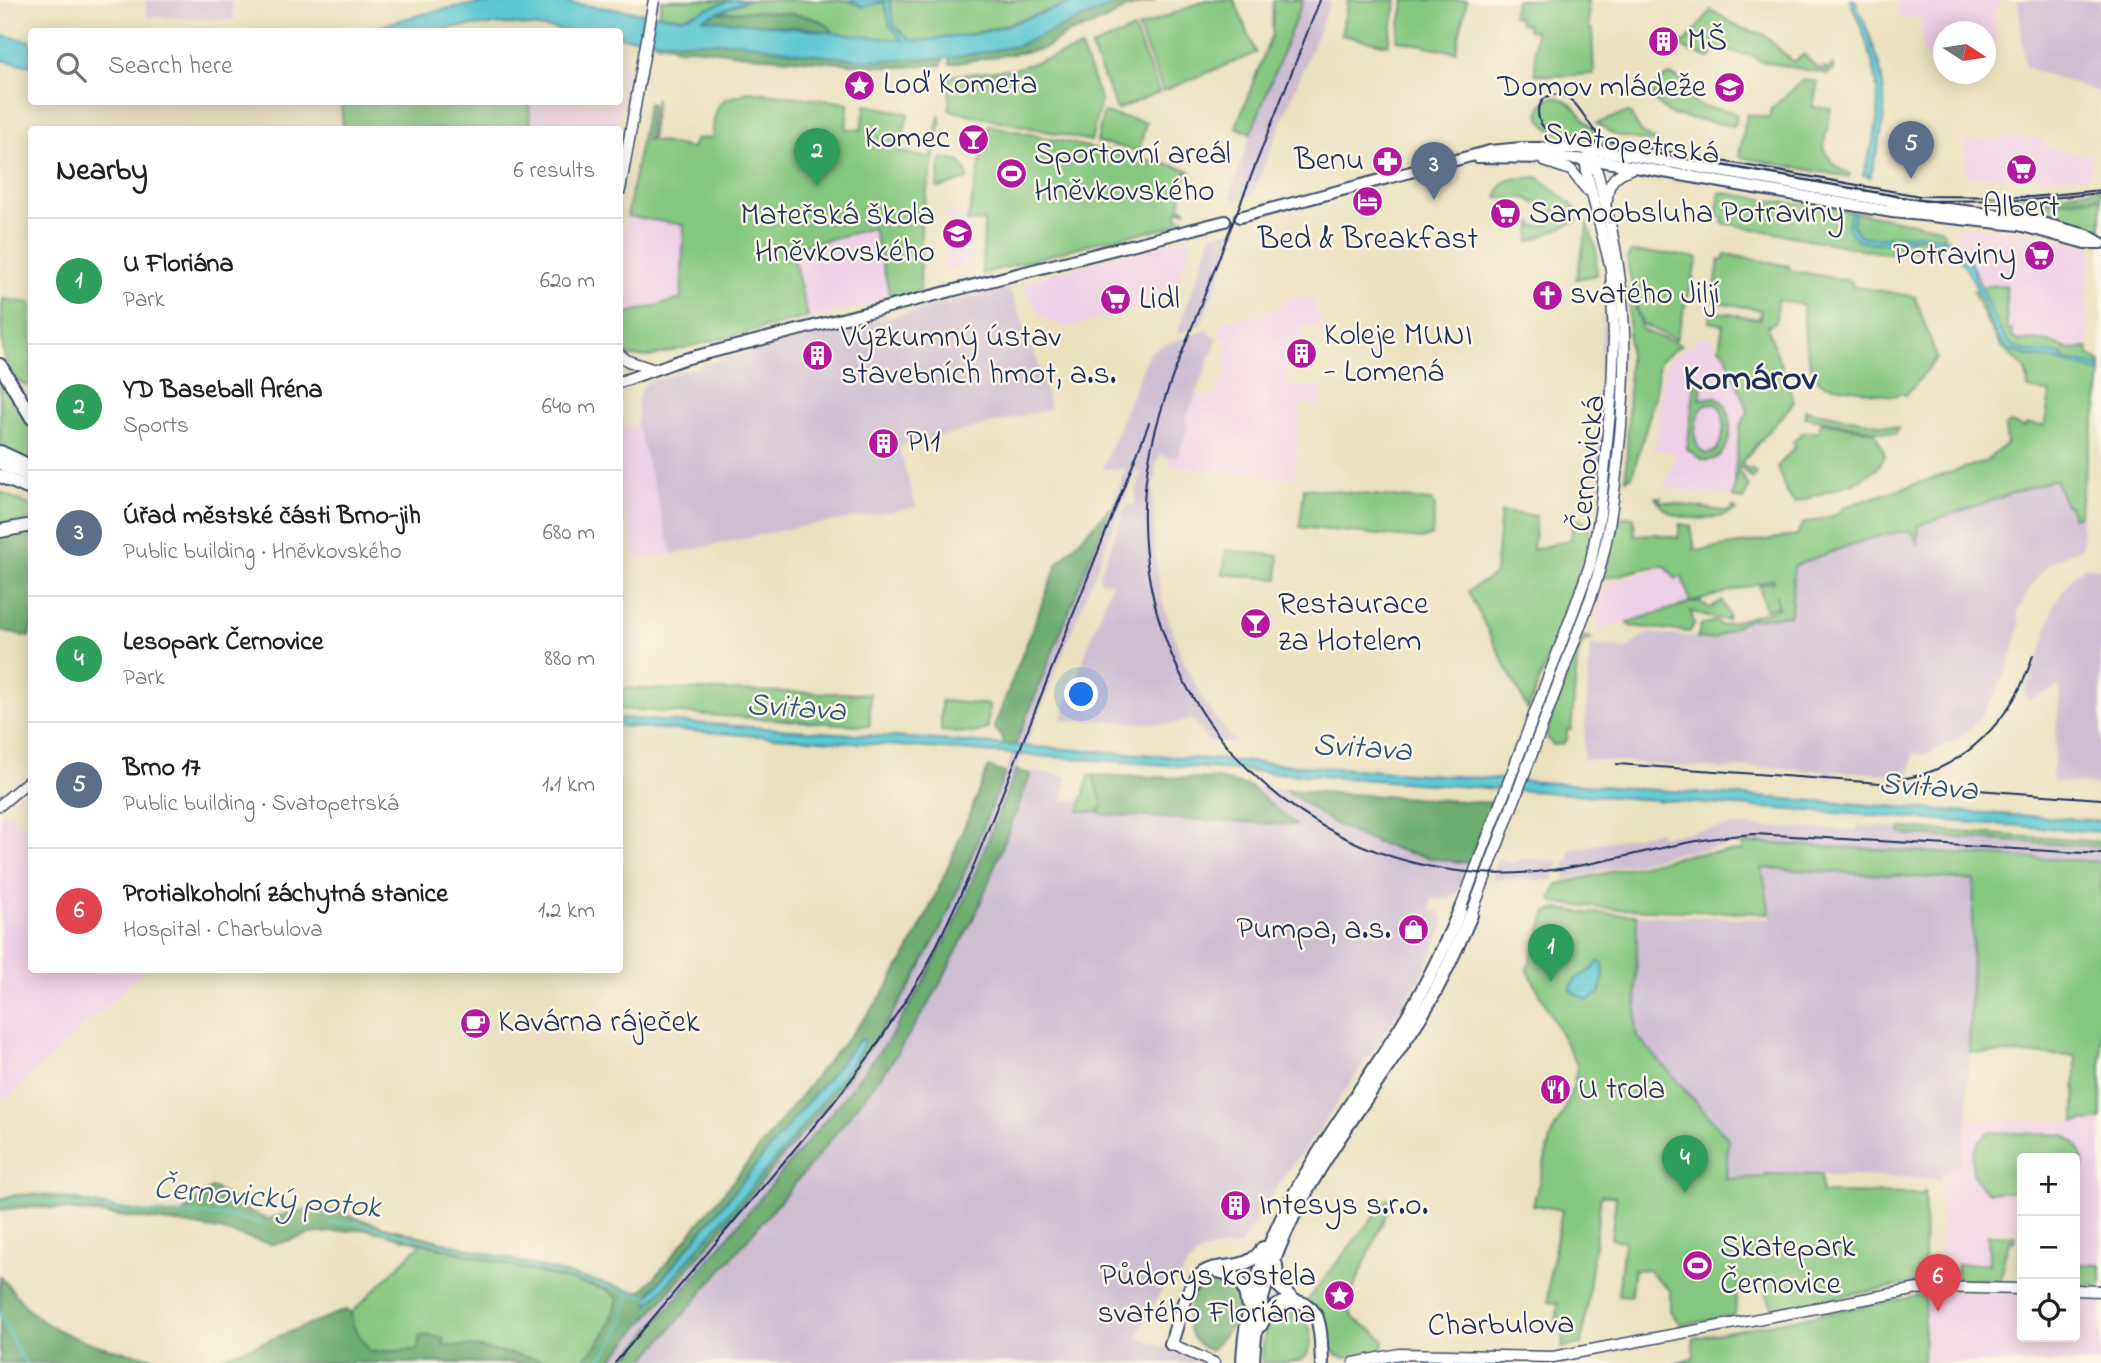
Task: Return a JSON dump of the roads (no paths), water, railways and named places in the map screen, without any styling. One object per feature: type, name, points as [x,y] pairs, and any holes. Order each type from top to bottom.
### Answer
[{"type":"highway","points":[[0,365],[28,411]]},
{"type":"highway","points":[[0,452],[28,465]]},
{"type":"highway","points":[[0,463],[28,475]]},
{"type":"highway","points":[[0,476],[28,488]]},
{"type":"highway","points":[[0,531],[28,526]]},
{"type":"highway","points":[[1171,1344],[1193,1286],[1200,1275],[1254,1260],[1312,1162],[1414,1006],[1465,912]]},
{"type":"highway","points":[[1248,1358],[1261,1301],[1278,1248],[1315,1177],[1429,1001],[1448,966],[1465,912]]},
{"type":"highway","points":[[1248,1313],[1259,1270],[1275,1228]]},
{"type":"highway","points":[[1278,1248],[1276,1281],[1281,1290],[1316,1316],[1322,1363]]},
{"type":"highway","points":[[1210,1271],[1227,1273],[1240,1282],[1246,1294],[1248,1358]]},
{"type":"highway","points":[[1248,1358],[1268,1311],[1280,1304],[1295,1302]]},
{"type":"main road","points":[[623,173],[654,1]]},
{"type":"main road","name":"Svatopetrská","points":[[1474,157],[1490,151],[1522,148],[1590,155],[1906,204],[2023,218],[2087,235],[2100,243]]},
{"type":"main road","points":[[1590,155],[1587,174],[1602,210]]},
{"type":"main road","name":"Svatopetrská","points":[[1474,157],[1590,155],[1635,166],[1892,212],[2030,227],[2085,243],[2100,243]]},
{"type":"main road","points":[[1240,217],[1474,157]]},
{"type":"main road","points":[[1523,158],[1549,161],[1571,170],[1602,210]]},
{"type":"main road","points":[[1602,210],[1611,181],[1618,174],[1635,166]]},
{"type":"main road","name":"Černovická","points":[[1465,912],[1511,774],[1582,589],[1599,523],[1612,391],[1614,327],[1611,269],[1602,210]]},
{"type":"main road","name":"Černovická","points":[[1465,912],[1515,798],[1601,568],[1612,513],[1624,392],[1625,338],[1620,267],[1602,210]]},
{"type":"main road","points":[[623,381],[652,369],[1225,220]]},
{"type":"main road","points":[[623,357],[652,369]]},
{"type":"main road","points":[[0,805],[28,781]]},
{"type":"main road","name":"Charbulova","points":[[1354,1363],[1399,1354],[1553,1357],[1929,1287],[2017,1289]]},
{"type":"main road","points":[[2080,1290],[2101,1291]]},
{"type":"main road","points":[[1171,1344],[1214,1363]]},
{"type":"water","points":[[731,0],[748,0],[702,19],[903,40],[890,26],[884,2],[863,7],[848,0],[889,0],[894,26],[911,40],[920,41],[996,29],[1080,0],[1126,0],[1016,46],[949,58],[867,60],[799,53],[742,42],[681,42],[623,37],[623,28],[545,28],[508,24],[452,28],[375,28],[462,6],[504,3],[561,2],[682,18]]},
{"type":"water","points":[[1850,0],[1855,0],[1874,47],[1884,96],[1882,130],[1870,177],[1863,175],[1874,138],[1878,98],[1873,65]]},
{"type":"water","points":[[0,35],[28,40],[28,65],[0,60]]},
{"type":"water","points":[[1851,211],[1855,212],[1853,225],[1859,236],[1926,234],[1949,240],[1968,258],[1995,321],[2011,344],[2023,350],[2063,355],[2064,360],[2099,366],[2101,373],[2058,360],[2009,350],[1996,337],[1973,280],[1954,250],[1946,244],[1920,237],[1871,243],[1857,240],[1848,228]]},
{"type":"water","points":[[623,718],[2101,821],[2101,832],[623,726]]},
{"type":"water","points":[[1599,961],[1603,964],[1604,975],[1600,993],[1588,1000],[1572,992],[1571,987],[1576,979],[1593,969]]},
{"type":"water","points":[[864,1039],[863,1046],[847,1070],[785,1148],[649,1305],[653,1290],[859,1040]]},
{"type":"waterway","name":"Černovický potok","points":[[0,1205],[13,1200],[28,1199],[131,1212],[224,1216],[261,1223]]},
{"type":"waterway","name":"Černovický potok","points":[[330,1223],[355,1223],[649,1297]]},
{"type":"waterway","points":[[597,1363],[619,1330],[629,1292]]},
{"type":"waterway","points":[[0,1313],[26,1363]]},
{"type":"tram line","points":[[2101,190],[2031,197],[1920,196],[1613,142],[1596,132],[1577,106],[1560,95],[1546,97],[1538,111],[1539,120],[1544,127],[1558,136],[1925,201],[2031,200],[2101,193]]},
{"type":"railway","points":[[1320,0],[1172,378],[1153,441],[1145,490],[1149,577],[1167,643],[1197,704],[1237,757],[1287,802],[1344,837],[1408,861],[1478,873],[1548,871],[1686,843],[1755,834],[2101,854]]},
{"type":"railway","points":[[615,1363],[834,1102],[873,1051],[927,966],[972,870],[1149,423]]},
{"type":"railway","points":[[1899,779],[1923,774],[1945,765],[1984,737],[2014,699],[2033,655]]},
{"type":"railway","points":[[1617,764],[2101,799]]},
{"type":"place","name":"MŠ","points":[[1664,41]]},
{"type":"place","name":"Loď Kometa","points":[[860,85]]},
{"type":"place","name":"Domov mládeže","points":[[1729,88]]},
{"type":"place","name":"Komec","points":[[973,139]]},
{"type":"place","name":"Benu","points":[[1387,161]]},
{"type":"place","name":"Albert","points":[[2021,169]]},
{"type":"place","name":"Sportovní areál Hněvkovského","points":[[1011,173]]},
{"type":"place","name":"Brno 17","points":[[1911,179]]},
{"type":"place","name":"YD Baseball Aréna","points":[[817,186]]},
{"type":"place","name":"Úřad městské části Brno-jih","points":[[1434,200]]},
{"type":"place","name":"Bed & Breakfast","points":[[1368,201]]},
{"type":"place","name":"Samoobsluha Potraviny","points":[[1506,214]]},
{"type":"place","name":"Mateřská škola Hněvkovského","points":[[958,234]]},
{"type":"place","name":"Potraviny","points":[[2039,256]]},
{"type":"place","name":"svatého Jiljí","points":[[1547,295]]},
{"type":"place","name":"Lidl","points":[[1116,300]]},
{"type":"place","name":"Koleje MUNI - Lomená","points":[[1301,354]]},
{"type":"place","name":"Výzkumný ústav stavebních hmot, a.s.","points":[[818,356]]},
{"type":"place","name":"PI1","points":[[883,443]]},
{"type":"place","name":"Restaurace za Hotelem","points":[[1255,623]]},
{"type":"place","name":"Pumpa, a.s.","points":[[1414,930]]},
{"type":"place","name":"U Floriána","points":[[1551,982]]},
{"type":"place","name":"Kavárna ráječek","points":[[475,1023]]},
{"type":"place","name":"U trola","points":[[1555,1090]]},
{"type":"place","name":"Lesopark Černovice","points":[[1685,1193]]},
{"type":"place","name":"Intesys s.r.o.","points":[[1236,1206]]},
{"type":"place","name":"Skatepark Černovice","points":[[1697,1266]]},
{"type":"place","name":"Půdorys kostela svatého Floriána","points":[[1339,1295]]},
{"type":"place","name":"Protialkoholní záchytná stanice","points":[[1938,1312]]},
{"type":"district","name":"Komárov","points":[[1750,380]]},
{"type":"water label","name":"Svitava","points":[[796,709]]},
{"type":"water label","name":"Svitava","points":[[1362,749]]},
{"type":"water label","name":"Svitava","points":[[1928,788]]}]
